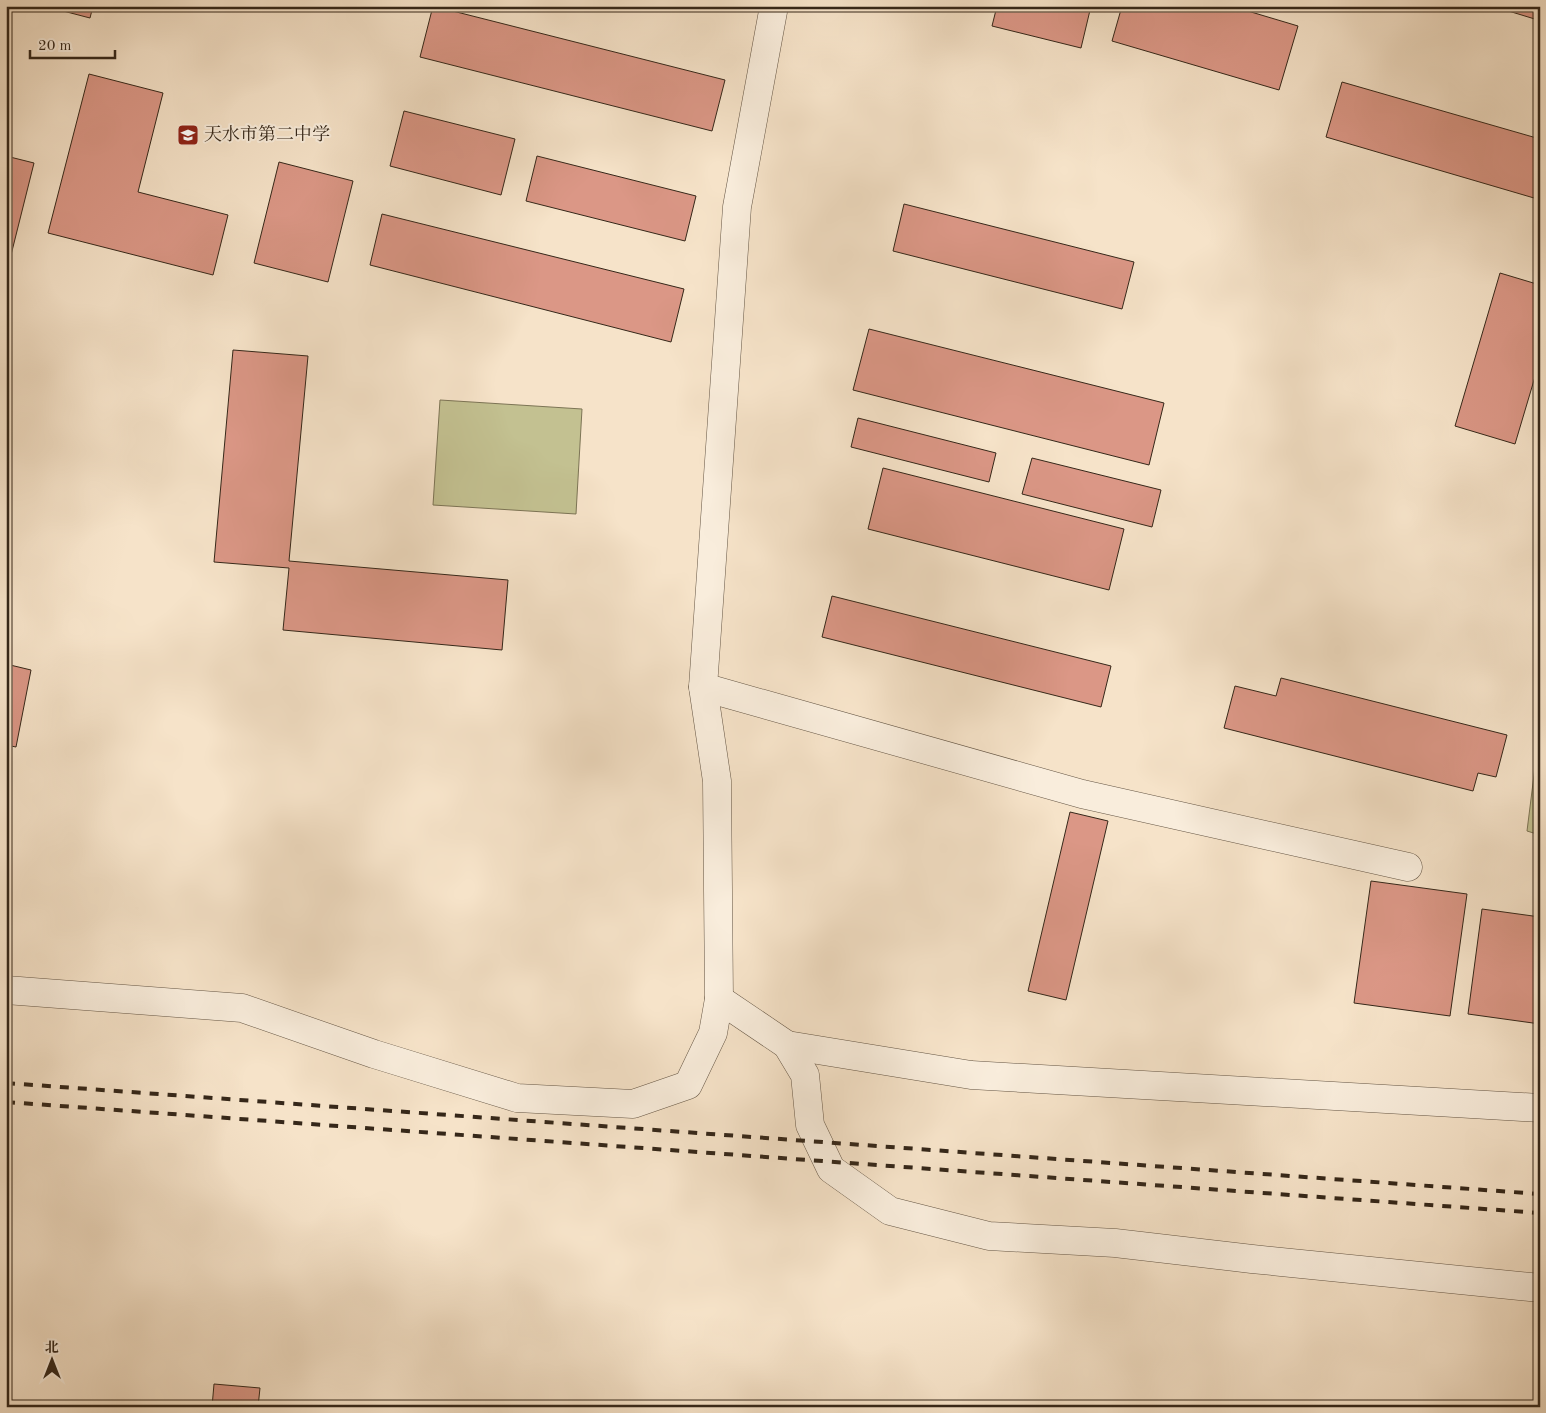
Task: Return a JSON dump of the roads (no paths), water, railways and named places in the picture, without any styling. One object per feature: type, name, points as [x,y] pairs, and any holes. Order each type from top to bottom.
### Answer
[{"type":"street","points":[[6,990],[242,1008],[374,1054],[518,1098],[633,1104],[688,1085],[713,1033],[719,999],[717,781],[703,687],[737,207],[774,6]]},
{"type":"street","points":[[703,687],[1082,794],[1408,868]]},
{"type":"street","points":[[719,999],[787,1045],[806,1075],[810,1125],[831,1169],[890,1211],[989,1236],[1115,1242],[1252,1259],[1540,1288]]},
{"type":"street","points":[[787,1045],[971,1075],[1540,1108]]},
{"type":"railway","points":[[6,1083],[1540,1194]]},
{"type":"railway","points":[[6,1102],[1540,1213]]},
{"type":"place","name":"天水市第二中学","points":[[188,135]]}]
